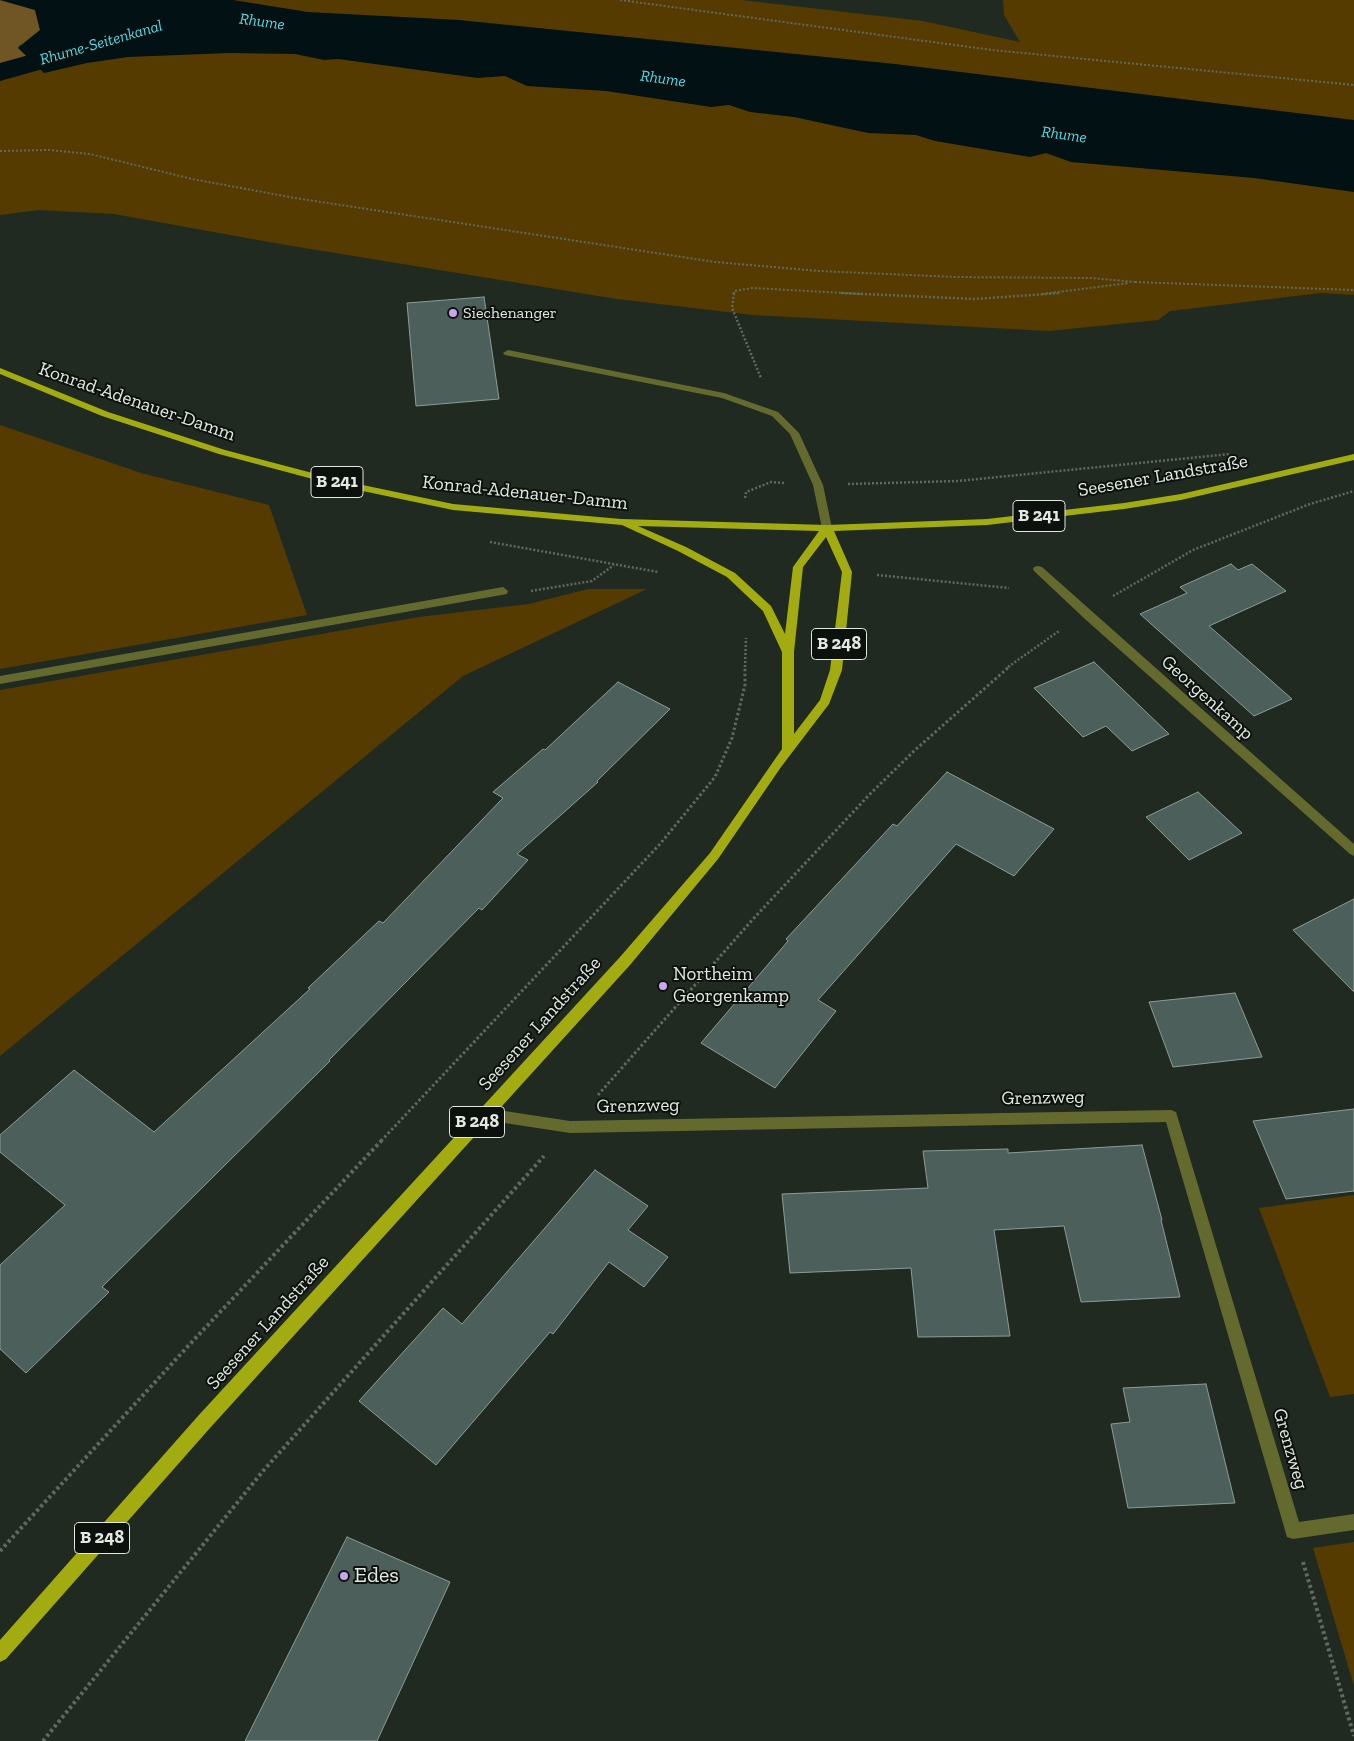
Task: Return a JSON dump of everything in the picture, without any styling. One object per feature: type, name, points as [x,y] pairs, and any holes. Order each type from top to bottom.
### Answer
[{"type":"main road","name":"Konrad-Adenauer-Damm","points":[[0,371],[106,414],[222,452],[339,483],[453,507],[621,522],[827,528]]},
{"type":"main road","name":"Seesener Landstraße","points":[[0,1653],[204,1422],[626,960],[714,856],[788,749],[825,701],[836,670],[847,572],[827,528],[987,522],[1124,506],[1182,497],[1248,483],[1354,457]]},
{"type":"main road","points":[[621,522],[682,549],[731,575],[767,609],[788,652]]},
{"type":"main road","name":"B 248","points":[[788,749],[788,652],[798,567],[827,528]]},
{"type":"street","points":[[508,353],[724,396],[775,414],[794,433],[818,485],[827,528]]},
{"type":"street","name":"Georgenkamp","points":[[1038,569],[1354,851]]},
{"type":"street","points":[[0,680],[503,591]]},
{"type":"street","name":"Grenzweg","points":[[485,1114],[570,1127],[1171,1116],[1293,1531],[1354,1522]]},
{"type":"path","points":[[620,0],[992,50],[1354,85]]},
{"type":"path","points":[[0,151],[49,150],[90,154],[192,180],[295,198],[715,262],[819,271],[956,277],[1091,278],[1135,282],[1354,290]]},
{"type":"path","points":[[775,414],[732,308],[734,291],[753,288],[921,298],[975,299],[1064,293],[1135,282]]},
{"type":"path","points":[[743,527],[746,492],[771,482],[818,485],[958,481],[1235,453]]},
{"type":"path","points":[[43,1741],[263,1471],[754,918],[870,794],[915,750],[1002,672],[1085,612],[1159,568],[1192,550],[1310,504],[1354,491]]},
{"type":"path","points":[[503,591],[534,591],[592,581],[614,564]]},
{"type":"path","points":[[0,1551],[190,1344],[660,844],[715,777],[732,738],[744,685],[746,638],[741,630]]},
{"type":"path","points":[[1302,1559],[1354,1736]]},
{"type":"shaded area","points":[[0,0],[741,0],[923,21],[1020,42],[1004,15],[1003,0],[1354,0],[1354,295],[1321,293],[1170,311],[1158,320],[1049,331],[753,315],[617,299],[280,244],[114,214],[39,210],[0,215],[0,66],[28,58]]},
{"type":"shaded area","points":[[0,0],[35,10],[40,30],[18,47],[29,58],[0,66]]},
{"type":"shaded area","points":[[0,425],[141,473],[269,505],[307,615],[0,669]]},
{"type":"shaded area","points":[[588,589],[647,589],[463,676],[0,1056],[0,690],[419,617],[529,604]]},
{"type":"shaded area","points":[[1354,1195],[1354,1394],[1330,1397],[1259,1208]]},
{"type":"shaded area","points":[[1354,1542],[1354,1686],[1313,1548]]},
{"type":"water","name":"Rhume","points":[[0,0],[233,0],[308,12],[459,20],[895,64],[1354,120],[1354,192],[1254,178],[1071,162],[1046,153],[1030,157],[935,141],[916,135],[868,133],[794,117],[750,112],[729,105],[711,107],[606,91],[527,86],[505,76],[478,78],[338,59],[324,60],[295,54],[229,53],[128,57],[87,63],[44,73],[18,48],[40,30],[35,10]]},
{"type":"building","points":[[484,297],[499,399],[416,406],[407,303]]},
{"type":"building","points":[[1231,564],[1238,570],[1252,564],[1286,591],[1209,626],[1292,699],[1254,716],[1140,614],[1187,593],[1180,587]]},
{"type":"building","points":[[1094,662],[1169,734],[1132,751],[1106,726],[1083,737],[1034,688]]},
{"type":"building","points":[[618,682],[670,709],[598,782],[517,854],[528,860],[482,910],[479,908],[330,1061],[102,1287],[109,1292],[26,1373],[0,1349],[0,1265],[65,1205],[0,1152],[0,1135],[74,1070],[154,1132],[310,989],[308,988],[379,921],[383,923],[503,798],[493,792],[543,749],[545,750]]},
{"type":"building","points":[[947,772],[1054,829],[1014,876],[956,844],[818,1000],[836,1011],[775,1088],[701,1043],[788,941],[786,939],[893,824],[897,826]]},
{"type":"building","points":[[1198,792],[1242,833],[1189,860],[1146,817]]},
{"type":"building","points":[[1354,899],[1354,992],[1293,930]]},
{"type":"building","points":[[1235,993],[1262,1057],[1173,1067],[1149,1002]]},
{"type":"building","points":[[1354,1109],[1354,1191],[1286,1199],[1253,1121]]},
{"type":"building","points":[[1142,1145],[1180,1297],[1081,1302],[1064,1226],[994,1230],[1010,1336],[918,1337],[911,1268],[790,1273],[782,1194],[928,1188],[923,1151],[1008,1149],[1008,1153]]},
{"type":"building","points":[[595,1170],[648,1206],[628,1230],[668,1257],[644,1287],[609,1262],[553,1334],[550,1332],[436,1465],[359,1401],[443,1308],[462,1324]]},
{"type":"building","points":[[1206,1384],[1235,1503],[1128,1508],[1111,1424],[1130,1422],[1123,1388]]},
{"type":"building","points":[[347,1537],[450,1582],[377,1741],[245,1741]]},
{"type":"waterway","name":"Rhume-Seitenkanal","points":[[0,72],[101,44]]},
{"type":"place","name":"Siechenanger","points":[[453,313]]},
{"type":"place","name":"Northeim Georgenkamp","points":[[663,986]]},
{"type":"place","name":"Edes","points":[[344,1576]]}]
